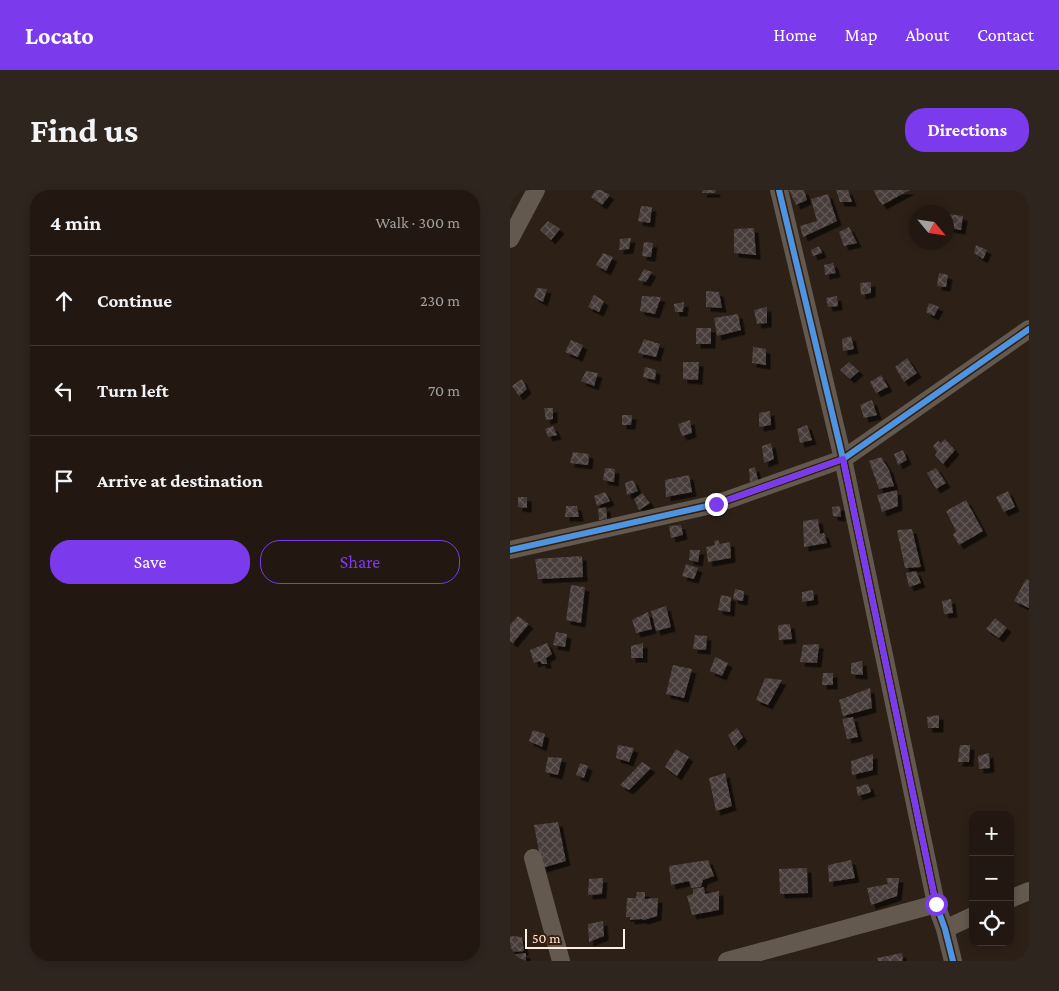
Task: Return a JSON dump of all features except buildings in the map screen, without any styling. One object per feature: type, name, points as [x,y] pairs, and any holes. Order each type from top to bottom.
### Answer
[{"type":"street","points":[[510,239],[536,190]]},
{"type":"street","points":[[779,190],[843,459],[936,904],[953,961]]},
{"type":"street","points":[[510,550],[716,504],[843,459],[1029,329]]},
{"type":"street","points":[[533,858],[561,961]]},
{"type":"street","points":[[1014,897],[1029,891]]},
{"type":"street","points":[[726,961],[936,904]]},
{"type":"street","points":[[945,929],[969,918]]},
{"type":"cycle path","points":[[779,190],[843,459],[936,904],[953,961]]},
{"type":"cycle path","points":[[510,550],[716,504],[843,459],[1029,329]]},
{"type":"route","points":[[716,504],[843,459],[936,904]]}]
